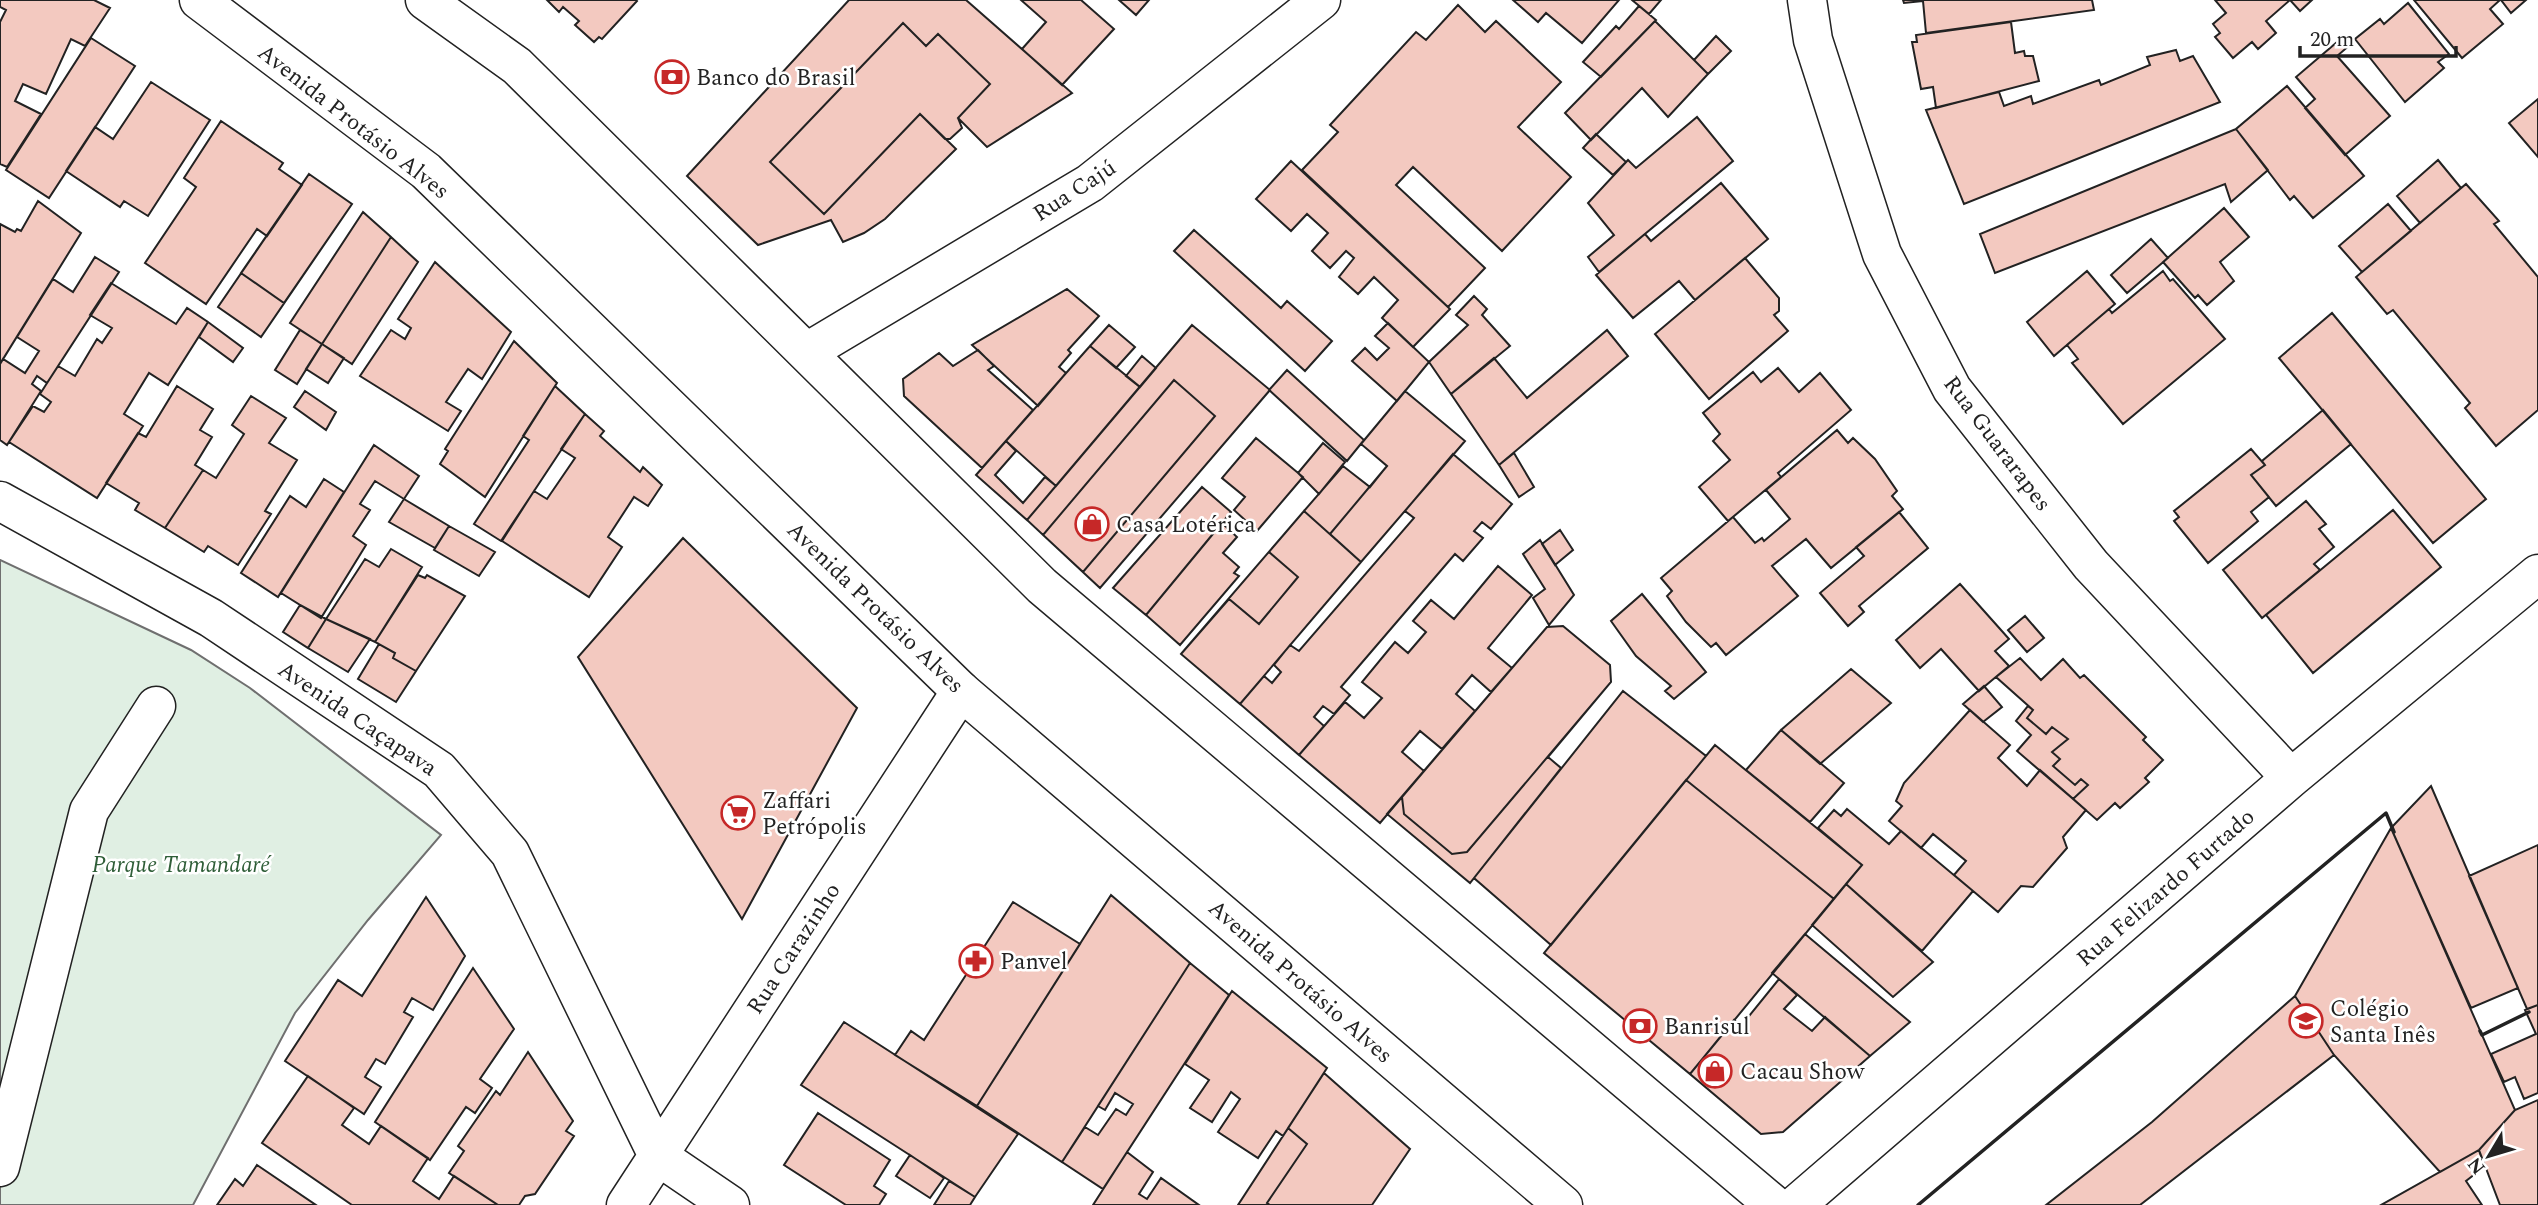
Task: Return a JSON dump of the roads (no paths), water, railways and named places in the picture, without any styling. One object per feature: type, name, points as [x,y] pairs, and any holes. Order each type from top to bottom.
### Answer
[{"type":"street","name":"Avenida Protásio Alves","points":[[198,0],[425,172],[961,691],[1563,1205]]},
{"type":"street","points":[[425,0],[517,66],[1042,586],[1774,1205]]},
{"type":"street","name":"Rua Cajú","points":[[807,352],[1090,183],[1321,0]]},
{"type":"street","name":"Rua Guararapes","points":[[1807,0],[1813,40],[1882,254],[1952,389],[2091,565],[2291,778]]},
{"type":"street","name":"Avenida Caçapava","points":[[0,501],[211,618],[439,770],[510,853],[658,1156],[730,1205]]},
{"type":"street","name":"Rua Felizardo Furtado","points":[[1796,1205],[2291,778],[2538,574]]},
{"type":"street","name":"Rua Carazinho","points":[[626,1205],[961,691]]},
{"type":"street","points":[[0,1167],[89,811],[156,706]]},
{"type":"place","name":"Banco do Brasil","points":[[672,77]]},
{"type":"place","name":"Casa Lotérica","points":[[1092,524]]},
{"type":"place","name":"Zaffari Petrópolis","points":[[738,813]]},
{"type":"place","name":"Panvel","points":[[976,961]]},
{"type":"place","name":"Colégio Santa Inês","points":[[2306,1021]]},
{"type":"place","name":"Banrisul","points":[[1640,1026]]},
{"type":"place","name":"Cacau Show","points":[[1715,1071]]},
{"type":"park label","name":"Parque Tamandaré","points":[[181,864]]}]
